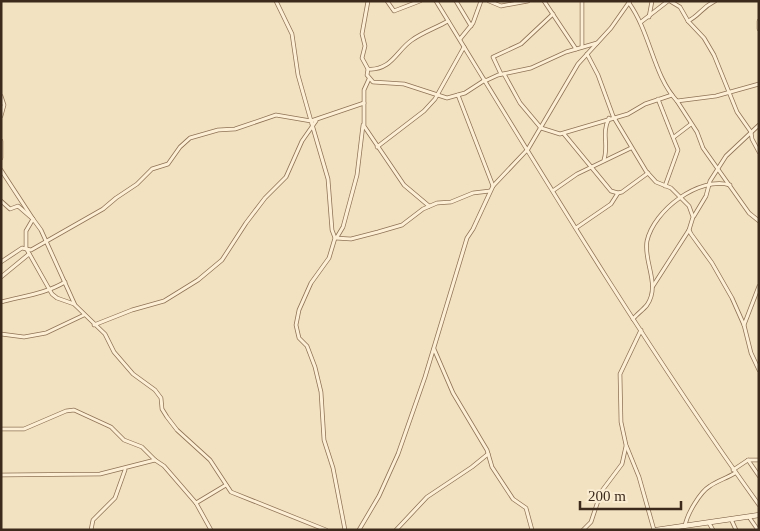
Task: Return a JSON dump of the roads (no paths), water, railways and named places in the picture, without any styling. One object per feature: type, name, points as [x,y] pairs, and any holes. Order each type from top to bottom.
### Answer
[{"type":"street","points":[[276,1],[292,34],[298,75],[327,173],[332,230],[336,237]]},
{"type":"street","points":[[346,530],[333,468],[326,451],[321,392],[315,367],[307,346],[299,338],[296,325],[304,299],[314,278],[328,261],[336,237],[343,227],[357,175],[363,125],[364,90],[369,79],[367,75],[368,69],[362,58],[365,46],[362,34],[368,1]]},
{"type":"street","points":[[387,1],[394,10],[420,1]]},
{"type":"street","points":[[436,1],[633,318],[734,471],[759,505]]},
{"type":"street","points":[[456,1],[471,26]]},
{"type":"street","points":[[459,40],[471,26],[480,1]]},
{"type":"street","points":[[489,1],[501,6],[528,1]]},
{"type":"street","points":[[544,1],[576,49]]},
{"type":"street","points":[[582,1],[580,29],[582,47]]},
{"type":"street","points":[[649,18],[648,11],[652,1]]},
{"type":"street","points":[[641,22],[649,18],[669,1],[680,7],[688,21],[704,38],[739,116],[752,132],[752,140],[759,152]]},
{"type":"street","points":[[688,21],[694,18],[703,7],[715,1]]},
{"type":"street","points":[[359,530],[379,496],[398,454],[434,349],[467,238],[473,230],[493,186],[528,149],[578,64],[611,28],[629,2],[641,22],[662,78],[691,124],[703,148],[719,168],[749,213],[759,221]]},
{"type":"street","points":[[554,14],[521,44],[494,57],[520,102],[540,128],[564,134],[608,118],[633,112],[658,99],[672,95]]},
{"type":"street","points":[[368,69],[383,68],[405,49],[409,42],[448,21]]},
{"type":"street","points":[[759,21],[759,29]]},
{"type":"street","points":[[369,79],[377,83],[404,84],[447,98],[458,95],[503,74],[531,68],[576,49],[597,43]]},
{"type":"street","points":[[379,148],[424,111],[437,95],[464,47]]},
{"type":"street","points":[[587,54],[598,75],[611,112],[631,148],[656,182],[680,196],[689,206],[693,217]]},
{"type":"street","points":[[677,101],[729,92],[759,84]]},
{"type":"street","points":[[458,95],[493,186]]},
{"type":"street","points":[[1,96],[4,105],[1,116]]},
{"type":"street","points":[[658,99],[674,137],[678,155],[665,186]]},
{"type":"street","points":[[1,262],[22,248],[31,250],[103,210],[116,198],[139,183],[152,169],[168,164],[180,146],[190,138],[218,130],[235,129],[276,115],[312,123],[364,103]]},
{"type":"street","points":[[604,160],[606,143],[604,131],[611,112]]},
{"type":"street","points":[[94,325],[132,310],[164,301],[198,280],[222,260],[265,198],[286,177],[312,123]]},
{"type":"street","points":[[674,137],[691,124]]},
{"type":"street","points":[[363,125],[404,185],[429,206]]},
{"type":"street","points":[[652,287],[689,230],[693,217],[706,196],[709,184],[719,168],[731,151],[759,125]]},
{"type":"street","points":[[564,134],[608,188],[618,193]]},
{"type":"street","points":[[1,141],[1,158]]},
{"type":"street","points":[[554,190],[577,174],[631,148]]},
{"type":"street","points":[[1,170],[46,242],[75,305],[105,334],[114,352],[133,374],[155,390],[161,398],[164,414],[174,427],[210,460],[232,494],[326,530]]},
{"type":"street","points":[[576,228],[610,204],[618,193],[633,186],[648,173]]},
{"type":"street","points":[[633,318],[647,305],[652,287],[652,274],[646,249],[654,223],[680,196],[709,184],[730,185]]},
{"type":"street","points":[[336,237],[356,238],[398,226],[437,203],[451,202],[473,192],[490,192]]},
{"type":"street","points":[[1,201],[10,209],[18,206],[33,219]]},
{"type":"street","points":[[33,219],[26,231],[27,248],[49,291],[57,298],[75,305]]},
{"type":"street","points":[[689,230],[712,263],[744,324],[751,354],[759,370]]},
{"type":"street","points":[[1,277],[30,254]]},
{"type":"street","points":[[1,302],[49,291],[65,282]]},
{"type":"street","points":[[744,324],[759,286]]},
{"type":"street","points":[[1,334],[24,337],[46,333],[84,314]]},
{"type":"street","points":[[641,330],[620,374],[621,422],[626,445],[639,477],[655,530],[759,515]]},
{"type":"street","points":[[434,349],[453,393],[466,411],[497,476],[513,499],[526,508],[532,530]]},
{"type":"street","points":[[1,429],[24,429],[66,411],[74,410],[108,425],[124,440],[142,448],[164,466],[196,503],[211,530]]},
{"type":"street","points":[[583,530],[591,522],[601,492],[622,464],[626,445]]},
{"type":"street","points":[[396,530],[427,497],[488,454]]},
{"type":"street","points":[[1,475],[100,474],[126,469],[155,460]]},
{"type":"street","points":[[748,460],[759,476]]},
{"type":"street","points":[[685,526],[694,504],[708,487],[720,483],[748,460],[759,460]]},
{"type":"street","points":[[91,530],[93,520],[115,498],[126,469]]},
{"type":"street","points":[[196,503],[226,485]]},
{"type":"street","points":[[748,516],[758,530]]},
{"type":"street","points":[[731,519],[736,530]]},
{"type":"street","points":[[709,523],[713,530]]}]
